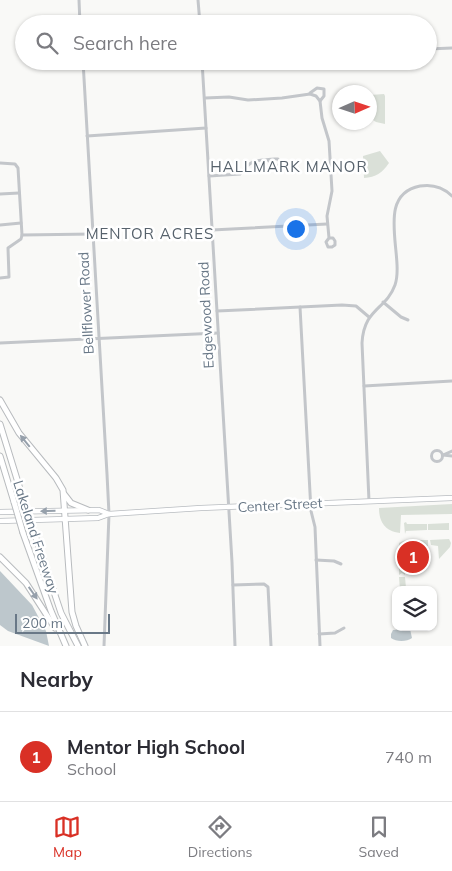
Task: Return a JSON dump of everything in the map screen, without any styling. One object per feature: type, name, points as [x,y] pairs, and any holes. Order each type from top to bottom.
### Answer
[{"type":"highway","points":[[0,400],[19,433],[56,478],[63,492],[71,502],[88,510]]},
{"type":"highway","name":"Lakeland Freeway","points":[[0,424],[61,613],[78,646]]},
{"type":"highway","name":"Lakeland Freeway","points":[[0,456],[50,611],[65,644]]},
{"type":"highway","points":[[63,492],[72,612],[85,646]]},
{"type":"highway","points":[[0,557],[26,584],[65,644]]},
{"type":"main road","name":"Center Street","points":[[0,521],[66,520],[98,518],[109,514],[229,507],[452,498]]},
{"type":"main road","name":"Center Street","points":[[0,512],[99,510],[109,514]]},
{"type":"street","points":[[79,0],[80,15]]},
{"type":"street","points":[[198,0],[199,15]]},
{"type":"street","points":[[437,49],[452,48]]},
{"type":"street","name":"Bellflower Road","points":[[83,70],[109,514],[104,646]]},
{"type":"street","name":"Edgewood Road","points":[[203,70],[229,507],[235,646]]},
{"type":"street","points":[[310,94],[317,88],[324,89],[325,94],[320,101]]},
{"type":"street","points":[[205,98],[229,97],[248,100],[310,94],[316,96],[320,101],[322,118],[329,141],[332,191],[327,224],[329,238]]},
{"type":"street","points":[[87,136],[206,128]]},
{"type":"street","points":[[209,176],[240,174],[249,163],[268,160]]},
{"type":"street","points":[[0,163],[11,163],[17,166],[22,236],[21,239],[8,248],[9,278],[0,278]]},
{"type":"street","points":[[369,501],[362,331],[369,316],[390,294],[396,280],[395,209],[400,198],[415,188],[426,185],[439,187],[452,196]]},
{"type":"street","points":[[0,194],[19,193]]},
{"type":"street","points":[[0,225],[20,223]]},
{"type":"street","points":[[212,230],[327,224]]},
{"type":"street","points":[[22,236],[93,234]]},
{"type":"street","points":[[383,302],[401,317],[408,320]]},
{"type":"street","points":[[217,311],[342,304],[356,306],[369,316]]},
{"type":"street","points":[[300,307],[311,504],[315,527],[320,646]]},
{"type":"street","points":[[0,343],[218,333]]},
{"type":"street","points":[[364,386],[452,381]]},
{"type":"street","points":[[452,451],[443,455],[452,456]]},
{"type":"street","points":[[316,560],[334,561],[341,564]]},
{"type":"street","points":[[233,585],[264,584],[268,587],[271,646]]},
{"type":"street","points":[[320,634],[335,633],[344,628]]},
{"type":"shaded area","points":[[377,94],[384,94],[385,96],[385,124],[377,122]]},
{"type":"shaded area","points":[[380,151],[389,163],[378,174],[364,178],[363,156]]},
{"type":"shaded area","points":[[452,504],[452,514],[401,515],[400,533],[387,528],[382,522],[379,513],[379,508]]},
{"type":"shaded area","points":[[406,522],[407,524],[427,524],[427,530],[406,531],[405,534],[404,523]]},
{"type":"shaded area","points":[[449,523],[449,530],[428,530],[428,524]]},
{"type":"shaded area","points":[[449,539],[450,547],[439,559],[438,546],[431,545],[430,540]]},
{"type":"shaded area","points":[[409,540],[410,557],[399,558],[399,543]]},
{"type":"shaded area","points":[[411,540],[428,540],[428,546],[416,546],[417,563],[411,557]]},
{"type":"shaded area","points":[[399,560],[409,560],[416,565],[405,566],[405,575],[402,573],[399,575]]},
{"type":"shaded area","points":[[0,571],[32,605],[46,631],[49,646],[8,631],[0,625]]},
{"type":"shaded area","points":[[399,577],[405,577],[406,586],[400,586]]},
{"type":"shaded area","points":[[392,631],[410,631],[412,638],[402,641],[396,640],[391,638]]},
{"type":"place","name":"Mentor High School","points":[[413,557]]},
{"type":"district","name":"HALLMARK MANOR","points":[[289,167]]},
{"type":"district","name":"MENTOR ACRES","points":[[150,234]]}]
